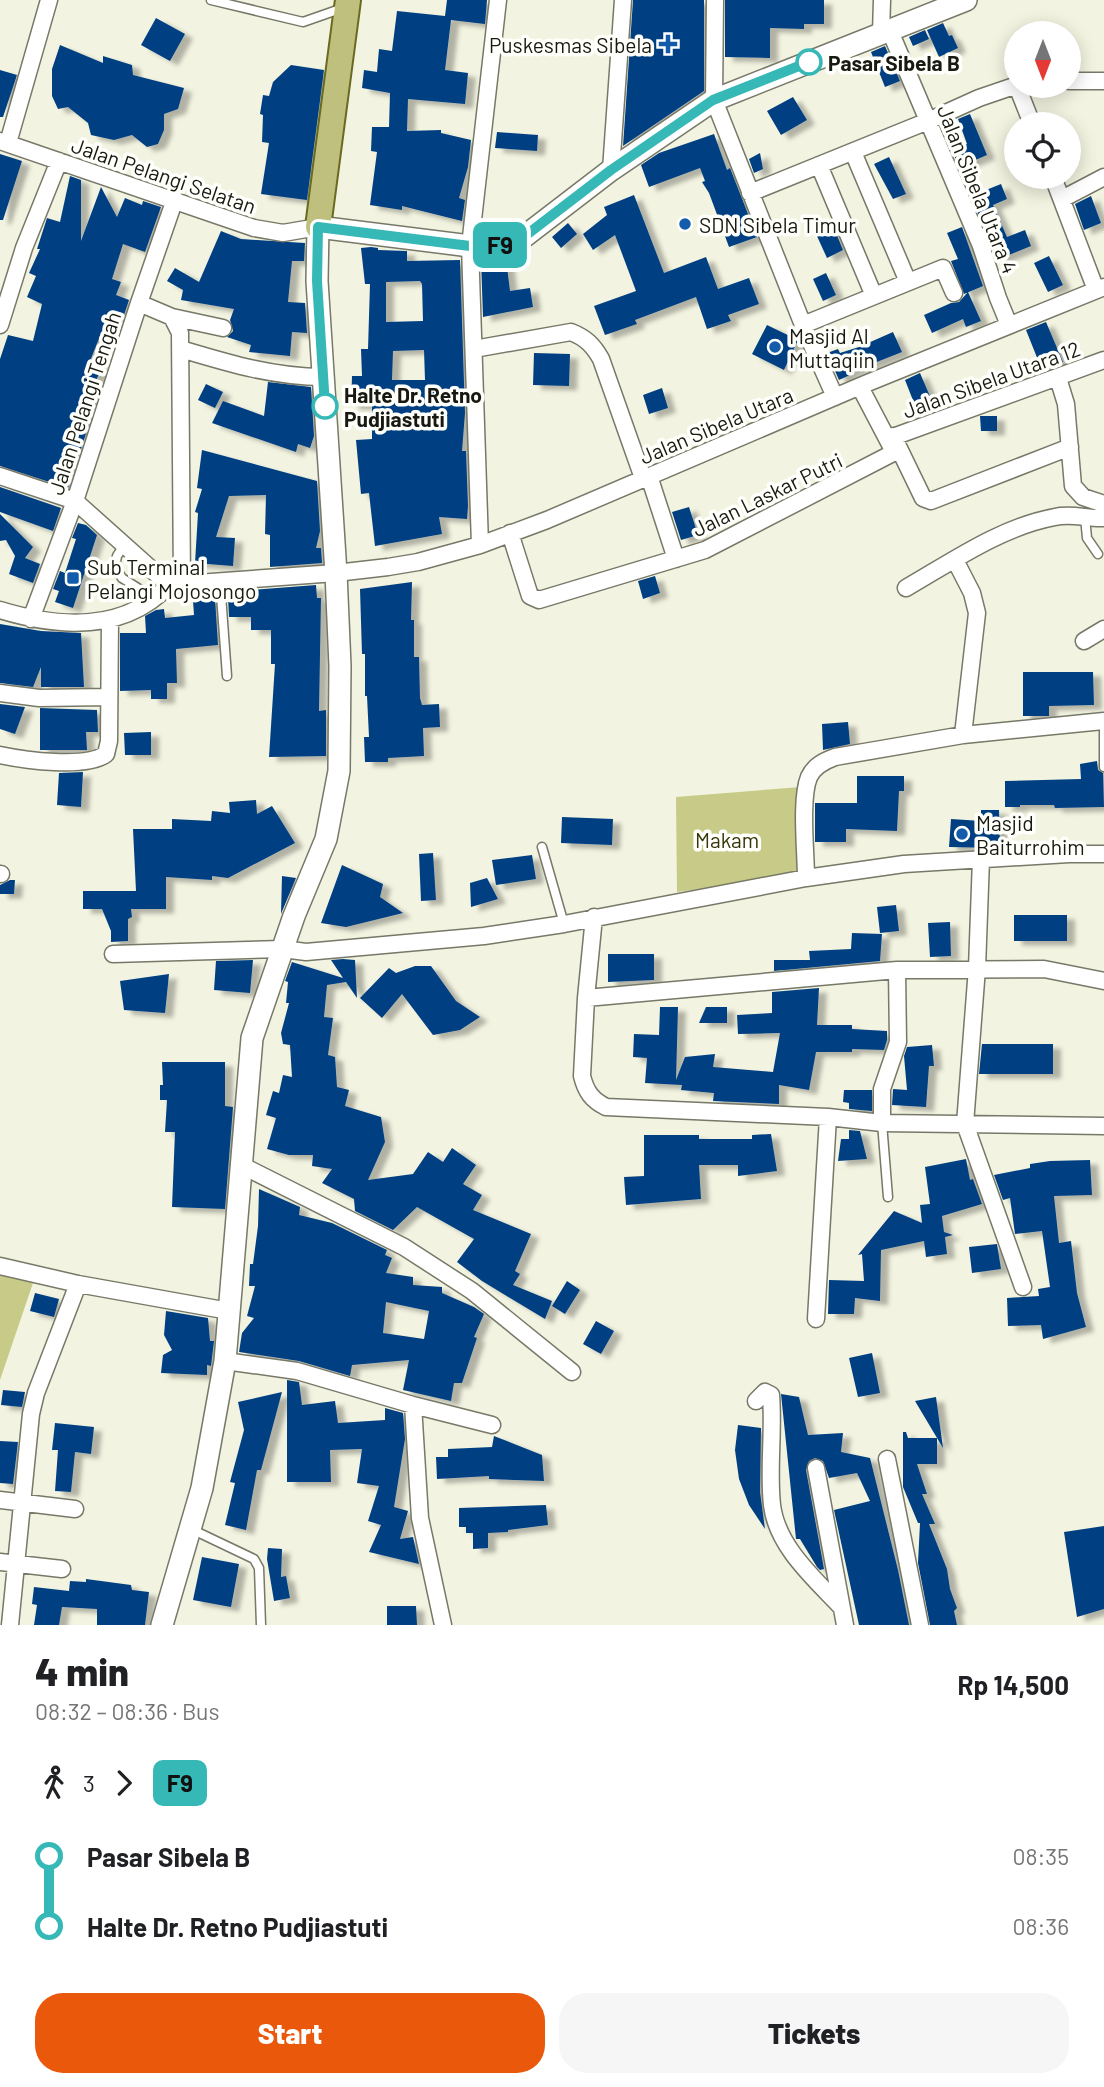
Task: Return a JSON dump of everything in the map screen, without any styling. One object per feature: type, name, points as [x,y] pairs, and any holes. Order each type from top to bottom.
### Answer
[{"type":"main road","points":[[318,227],[470,246],[507,244],[525,236],[611,170],[713,100],[966,0]]},
{"type":"main road","points":[[162,1625],[191,1529],[210,1449],[225,1361],[252,1038],[332,814],[339,771],[340,666],[336,573],[317,281],[318,227],[347,3]]},
{"type":"street","points":[[4,142],[49,0]]},
{"type":"street","points":[[480,545],[470,246],[498,0]]},
{"type":"street","points":[[611,170],[624,0]]},
{"type":"street","points":[[715,0],[713,100],[803,325],[835,397]]},
{"type":"street","points":[[882,0],[885,33]]},
{"type":"street","name":"Jalan Sibela Utara 4","points":[[885,33],[928,121],[981,246],[1009,325]]},
{"type":"street","points":[[1082,81],[1104,81]]},
{"type":"street","points":[[750,193],[1004,89]]},
{"type":"street","name":"Jalan Pelangi Selatan","points":[[4,142],[254,228],[270,232],[318,227]]},
{"type":"street","points":[[853,152],[908,282]]},
{"type":"street","points":[[0,325],[24,248],[59,160]]},
{"type":"street","points":[[819,165],[874,296]]},
{"type":"street","points":[[1062,199],[1104,177]]},
{"type":"street","points":[[1058,189],[1100,289]]},
{"type":"street","name":"Jalan Pelangi Tengah","points":[[31,620],[75,501],[175,199]]},
{"type":"street","points":[[803,325],[943,268],[954,293]]},
{"type":"street","name":"Jalan Sibela Utara","points":[[175,584],[336,573],[418,562],[480,545],[1100,289]]},
{"type":"street","points":[[139,303],[172,317],[223,328]]},
{"type":"street","points":[[172,317],[180,333],[181,349],[175,584]]},
{"type":"street","points":[[474,349],[571,332],[584,337],[594,347],[601,359],[677,559]]},
{"type":"street","points":[[181,349],[283,376],[323,377]]},
{"type":"street","name":"Jalan Sibela Utara 12","points":[[893,437],[1104,360]]},
{"type":"street","points":[[1058,378],[1066,404],[1073,486],[1083,497],[1104,504]]},
{"type":"street","points":[[863,386],[893,437],[923,498],[931,501],[1070,447]]},
{"type":"street","name":"Jalan Laskar Putri","points":[[510,533],[530,596],[534,600],[705,550],[887,458],[892,449],[863,386]]},
{"type":"street","points":[[0,476],[75,501],[124,545],[175,584]]},
{"type":"street","points":[[906,588],[999,537],[1053,517],[1104,518]]},
{"type":"street","points":[[954,560],[974,600],[962,735]]},
{"type":"street","points":[[0,610],[31,620],[74,623],[110,620],[134,612],[175,584]]},
{"type":"street","points":[[0,755],[40,761],[99,759],[108,750],[110,620]]},
{"type":"street","points":[[1084,641],[1104,629]]},
{"type":"street","points":[[0,693],[39,698],[109,697]]},
{"type":"street","points":[[806,878],[806,794],[809,778],[821,762],[835,757],[962,735],[1104,721]]},
{"type":"street","points":[[113,954],[283,949],[306,952],[406,944],[564,924],[806,878],[904,864],[1069,853],[1104,854]]},
{"type":"street","points":[[981,859],[977,968],[965,1124],[1023,1287]]},
{"type":"street","points":[[594,917],[582,1076],[584,1087],[593,1100],[606,1107],[828,1117],[882,1123],[1104,1126]]},
{"type":"street","points":[[586,998],[897,970],[1044,969],[1104,981]]},
{"type":"street","points":[[882,1123],[882,1090],[898,1042],[897,970]]},
{"type":"street","points":[[816,1319],[828,1117]]},
{"type":"street","points":[[241,1165],[404,1247],[472,1291],[572,1372]]},
{"type":"street","points":[[0,1266],[78,1284],[229,1311]]},
{"type":"street","points":[[10,1625],[27,1437],[36,1392],[78,1284]]},
{"type":"street","points":[[225,1361],[297,1371],[492,1425]]},
{"type":"street","points":[[756,1401],[765,1392],[771,1395],[772,1507],[780,1529],[792,1552],[842,1608]]},
{"type":"street","points":[[413,1405],[420,1518],[443,1625]]},
{"type":"street","points":[[887,1459],[920,1625]]},
{"type":"street","points":[[816,1468],[845,1625]]},
{"type":"street","points":[[0,1500],[75,1509]]},
{"type":"street","points":[[0,1562],[62,1569]]},
{"type":"lane","points":[[211,0],[303,22],[347,3]]},
{"type":"lane","points":[[1085,517],[1087,537],[1098,554]]},
{"type":"lane","points":[[124,545],[117,556],[115,567],[122,578],[155,599]]},
{"type":"lane","points":[[220,581],[227,676]]},
{"type":"lane","points":[[1104,729],[1104,767]]},
{"type":"lane","points":[[542,847],[564,924]]},
{"type":"lane","points":[[882,1123],[888,1197]]},
{"type":"lane","points":[[191,1529],[254,1559],[259,1567],[261,1625]]},
{"type":"green space","name":"Makam","points":[[801,787],[803,875],[677,892],[676,797]]},
{"type":"green space","points":[[0,1272],[34,1280],[0,1380]]},
{"type":"building","points":[[447,0],[487,0],[485,24],[451,20],[445,70],[468,73],[465,104],[408,99],[407,131],[441,130],[441,133],[471,140],[468,167],[459,198],[465,200],[462,221],[402,206],[402,210],[370,205],[377,152],[371,151],[372,127],[389,127],[390,93],[362,88],[364,70],[377,72],[379,49],[392,51],[397,11],[445,16]]},
{"type":"building","name":"Puskesmas Sibela","points":[[633,0],[704,0],[704,91],[623,146]]},
{"type":"building","points":[[725,0],[824,0],[824,24],[804,24],[804,29],[770,28],[770,58],[725,57]]},
{"type":"building","points":[[156,18],[185,34],[170,61],[141,45]]},
{"type":"building","points":[[943,23],[958,48],[939,57],[927,30]]},
{"type":"building","points":[[925,30],[929,39],[913,46],[909,37]]},
{"type":"building","points":[[60,45],[103,63],[103,56],[132,65],[133,75],[184,88],[178,109],[164,114],[164,130],[158,144],[147,147],[132,135],[114,140],[91,135],[88,123],[68,107],[58,109],[52,96],[52,69]]},
{"type":"building","points":[[885,46],[900,81],[885,87],[871,52]]},
{"type":"building","points":[[291,65],[324,70],[307,200],[261,194],[269,143],[262,142],[263,115],[260,114],[263,95],[269,96],[273,82]]},
{"type":"building","points":[[0,70],[17,75],[3,117],[0,117]]},
{"type":"building","points":[[793,97],[807,120],[781,135],[767,111]]},
{"type":"building","points":[[970,114],[987,155],[959,167],[952,150],[967,144],[958,119]]},
{"type":"building","points":[[497,132],[538,135],[537,151],[495,148]]},
{"type":"building","points":[[714,134],[757,237],[729,247],[709,193],[702,182],[705,181],[700,168],[649,187],[641,165],[659,153]]},
{"type":"building","points":[[760,153],[763,169],[754,173],[749,159]]},
{"type":"building","points":[[0,154],[22,161],[3,220],[0,220]]},
{"type":"building","points":[[889,157],[906,194],[893,199],[874,164]]},
{"type":"building","points":[[70,176],[81,180],[81,241],[101,187],[117,217],[125,198],[142,205],[143,201],[161,207],[145,252],[123,244],[112,279],[121,282],[116,295],[129,300],[119,330],[104,326],[90,361],[102,367],[90,394],[98,397],[68,488],[0,466],[0,359],[8,335],[33,341],[42,304],[27,297],[36,276],[29,273],[40,249],[37,249],[47,218],[60,222]]},
{"type":"building","points":[[1001,184],[1007,199],[993,205],[1007,237],[1025,230],[1031,246],[997,260],[971,196]]},
{"type":"building","points":[[634,195],[664,273],[706,257],[718,289],[749,278],[759,304],[728,315],[731,321],[707,329],[696,297],[635,320],[637,324],[605,335],[594,306],[636,291],[615,235],[593,250],[583,234],[607,215],[604,207]]},
{"type":"building","points":[[1091,196],[1101,223],[1084,230],[1075,204]]},
{"type":"building","points":[[568,223],[577,234],[561,248],[552,237]]},
{"type":"building","points":[[833,226],[843,250],[827,258],[816,234]]},
{"type":"building","points":[[962,227],[983,286],[964,294],[951,261],[958,259],[947,233]]},
{"type":"building","points":[[221,231],[241,239],[305,243],[304,261],[292,261],[288,302],[305,303],[307,333],[292,332],[290,356],[249,352],[251,345],[227,337],[233,331],[230,320],[234,309],[181,300],[183,290],[167,281],[175,268],[199,282]]},
{"type":"building","points":[[361,248],[407,251],[407,261],[460,260],[465,413],[462,451],[466,451],[467,519],[439,517],[442,534],[375,546],[369,493],[361,494],[356,440],[372,439],[372,405],[351,405],[352,376],[362,376],[361,349],[368,349],[370,284],[365,284]],"holes":[[[420,281],[423,321],[386,322],[386,282]],[[424,350],[425,380],[392,380],[393,351]]]},
{"type":"building","points":[[1049,256],[1063,285],[1048,292],[1034,263]]},
{"type":"building","points":[[506,259],[510,291],[530,288],[533,307],[483,317],[481,260]]},
{"type":"building","points":[[826,273],[836,295],[823,301],[813,279]]},
{"type":"building","points":[[968,292],[981,321],[966,327],[963,319],[932,333],[924,315],[959,302]]},
{"type":"building","points":[[1046,322],[1063,362],[1042,370],[1026,330]]},
{"type":"building","name":"Masjid Al Muttaqiin","points":[[767,325],[798,340],[784,370],[752,354]]},
{"type":"building","points":[[893,332],[902,352],[849,373],[850,375],[839,380],[827,353],[838,349],[840,353],[859,347]]},
{"type":"building","points":[[534,353],[570,354],[569,386],[533,385]]},
{"type":"building","points":[[920,373],[932,401],[916,408],[905,380]]},
{"type":"building","points":[[268,382],[311,387],[314,436],[310,448],[298,444],[296,452],[212,423],[223,401],[264,416]]},
{"type":"building","points":[[206,384],[223,392],[215,408],[198,400]]},
{"type":"building","points":[[662,388],[668,408],[649,414],[643,395]]},
{"type":"building","points":[[980,416],[997,416],[997,431],[981,431]]},
{"type":"building","points":[[202,450],[317,481],[320,531],[316,548],[321,548],[322,563],[270,567],[270,535],[265,534],[266,495],[229,496],[216,537],[235,538],[233,566],[195,563],[198,513],[195,512],[202,489],[197,488]]},
{"type":"building","points":[[0,487],[61,508],[53,531],[0,512]]},
{"type":"building","points":[[689,507],[698,535],[681,540],[672,512]]},
{"type":"building","points":[[0,514],[33,547],[25,558],[40,564],[33,583],[9,574],[15,556],[6,540],[0,541]]},
{"type":"building","name":"Sub Terminal Pelangi Mojosongo","points":[[78,523],[86,525],[97,535],[73,608],[55,602],[59,591],[53,589],[60,571],[65,573]]},
{"type":"building","points":[[655,576],[660,593],[643,599],[638,581]]},
{"type":"building","points":[[412,582],[411,620],[414,620],[414,657],[419,657],[420,698],[422,705],[439,704],[440,727],[423,728],[424,756],[388,758],[388,762],[365,762],[364,737],[369,737],[360,589]]},
{"type":"building","points":[[316,585],[317,598],[321,598],[319,711],[326,710],[326,756],[269,757],[275,664],[271,664],[271,630],[251,630],[251,617],[229,617],[228,597],[251,596],[251,590]]},
{"type":"building","points":[[215,598],[218,645],[176,649],[177,683],[167,683],[167,699],[151,699],[151,690],[120,691],[120,633],[146,633],[145,616],[156,610],[164,609],[165,618],[194,615],[193,600]]},
{"type":"building","points":[[0,624],[41,631],[81,633],[84,687],[41,687],[41,667],[33,687],[0,683]]},
{"type":"building","points":[[1023,672],[1093,672],[1094,705],[1049,706],[1049,716],[1023,716]]},
{"type":"building","points":[[0,704],[25,707],[15,734],[0,729]]},
{"type":"building","points":[[40,708],[97,710],[98,732],[86,732],[87,750],[40,750]]},
{"type":"building","points":[[848,722],[850,744],[823,750],[822,724]]},
{"type":"building","points":[[151,732],[151,755],[125,755],[124,733]]},
{"type":"building","points":[[1097,761],[1098,770],[1103,773],[1104,807],[1005,807],[1005,781],[1081,779],[1080,764]]},
{"type":"building","points":[[83,772],[81,807],[57,805],[59,773]]},
{"type":"building","points":[[857,776],[904,776],[904,791],[899,791],[897,831],[846,829],[846,842],[815,842],[815,803],[857,803]]},
{"type":"building","points":[[256,800],[257,814],[272,806],[295,843],[228,878],[212,876],[212,880],[166,877],[166,909],[131,909],[128,941],[111,942],[111,931],[102,909],[83,909],[83,891],[136,891],[133,829],[172,829],[172,819],[211,821],[212,811],[230,813],[229,802]]},
{"type":"building","points":[[981,810],[999,810],[1000,848],[949,847],[951,819],[981,821]]},
{"type":"building","points":[[562,817],[613,819],[612,845],[561,843]]},
{"type":"building","points":[[433,853],[436,900],[421,901],[419,854]]},
{"type":"building","points":[[532,855],[536,879],[496,885],[492,860]]},
{"type":"building","points":[[342,865],[383,884],[380,897],[403,913],[346,927],[321,923]]},
{"type":"building","points":[[282,876],[296,878],[281,914]]},
{"type":"building","points":[[487,878],[498,899],[471,907],[470,883]]},
{"type":"building","points":[[15,880],[14,894],[0,894],[0,885]]},
{"type":"building","points":[[896,905],[899,931],[880,933],[877,907]]},
{"type":"building","points":[[1014,915],[1067,915],[1067,941],[1014,941]]},
{"type":"building","points":[[950,922],[951,956],[930,957],[928,923]]},
{"type":"building","points":[[852,933],[882,934],[880,961],[774,971],[774,960],[810,960],[809,951],[851,949]]},
{"type":"building","points":[[608,954],[654,954],[654,980],[608,982]]},
{"type":"building","points":[[253,960],[250,993],[214,990],[216,961]]},
{"type":"building","points":[[331,960],[355,960],[357,998],[346,982],[327,985],[324,1017],[333,1018],[328,1055],[335,1057],[337,1087],[349,1090],[345,1106],[381,1117],[385,1142],[368,1180],[413,1174],[428,1152],[443,1162],[452,1148],[476,1165],[463,1184],[482,1195],[473,1210],[531,1234],[515,1271],[520,1274],[513,1285],[552,1301],[545,1319],[482,1281],[457,1262],[474,1239],[417,1207],[393,1230],[355,1211],[354,1199],[322,1183],[332,1169],[312,1166],[313,1155],[289,1155],[267,1149],[276,1118],[266,1115],[273,1091],[279,1093],[283,1075],[292,1077],[290,1045],[283,1044],[281,1033],[289,1003],[286,1003],[288,982],[285,981],[292,962],[343,978]]},
{"type":"building","points":[[415,966],[431,966],[456,1001],[480,1017],[460,1030],[433,1035],[402,994],[382,1018],[360,998],[389,968],[396,973]]},
{"type":"building","points":[[169,974],[165,1013],[124,1010],[120,981]]},
{"type":"building","points":[[819,988],[817,1025],[852,1025],[852,1029],[887,1031],[884,1050],[816,1052],[809,1090],[779,1085],[779,1104],[713,1101],[714,1093],[681,1090],[682,1085],[645,1083],[647,1058],[633,1057],[634,1034],[659,1035],[660,1007],[678,1007],[676,1080],[685,1057],[715,1054],[713,1067],[773,1072],[780,1033],[738,1034],[737,1015],[772,1013],[772,992]]},
{"type":"building","points":[[706,1007],[727,1007],[727,1023],[699,1023]]},
{"type":"building","points":[[982,1044],[1053,1044],[1053,1074],[979,1074]]},
{"type":"building","points":[[932,1045],[934,1066],[929,1066],[926,1107],[892,1105],[893,1089],[907,1090],[904,1056],[907,1047]]},
{"type":"building","points":[[162,1062],[225,1062],[225,1106],[233,1107],[225,1209],[172,1207],[175,1132],[165,1132],[167,1100],[160,1100],[160,1085],[163,1085]]},
{"type":"building","points":[[844,1090],[872,1090],[872,1111],[849,1109],[849,1103],[843,1102]]},
{"type":"building","points":[[849,1130],[860,1131],[867,1159],[838,1161],[841,1139],[849,1139]]},
{"type":"building","points":[[771,1134],[777,1171],[738,1176],[738,1165],[699,1165],[701,1199],[626,1205],[624,1177],[644,1176],[644,1135],[752,1139],[752,1135]]},
{"type":"building","points":[[966,1159],[970,1180],[973,1179],[982,1204],[942,1216],[944,1232],[953,1235],[945,1237],[947,1254],[926,1257],[924,1241],[881,1250],[880,1301],[855,1298],[854,1314],[828,1314],[829,1280],[864,1281],[862,1254],[858,1255],[894,1211],[922,1223],[920,1205],[930,1204],[925,1167]]},
{"type":"building","points":[[1090,1160],[1092,1195],[1054,1196],[1059,1243],[1071,1241],[1077,1293],[1086,1327],[1043,1339],[1041,1325],[1008,1326],[1007,1298],[1039,1296],[1038,1289],[1050,1287],[1042,1231],[1015,1234],[1010,1198],[1003,1200],[994,1175],[1030,1168],[1030,1164]]},
{"type":"building","points":[[259,1189],[300,1207],[299,1215],[332,1223],[387,1250],[385,1255],[392,1258],[386,1273],[413,1277],[413,1285],[442,1287],[442,1293],[484,1314],[474,1337],[477,1338],[462,1383],[454,1383],[451,1401],[403,1390],[409,1360],[352,1365],[350,1376],[299,1361],[239,1352],[242,1333],[254,1318],[247,1316],[255,1286],[249,1286],[250,1264],[253,1264]],"holes":[[[386,1302],[429,1311],[424,1339],[383,1333]]]},
{"type":"building","points":[[997,1244],[1001,1269],[972,1273],[969,1247]]},
{"type":"building","points":[[567,1281],[580,1290],[565,1314],[552,1306]]},
{"type":"building","points":[[35,1293],[59,1299],[54,1317],[30,1311]]},
{"type":"building","points":[[166,1311],[208,1318],[210,1341],[214,1341],[211,1366],[207,1365],[207,1375],[161,1373],[163,1355],[172,1350],[164,1335]]},
{"type":"building","points":[[596,1321],[614,1331],[601,1354],[583,1344]]},
{"type":"building","points":[[872,1353],[880,1393],[858,1397],[849,1358]]},
{"type":"building","points":[[287,1380],[299,1382],[302,1405],[335,1401],[338,1423],[385,1420],[385,1408],[403,1413],[405,1439],[394,1507],[408,1511],[400,1539],[413,1537],[419,1564],[369,1552],[381,1525],[368,1521],[379,1486],[357,1483],[362,1449],[330,1450],[331,1482],[287,1482]]},
{"type":"building","points":[[3,1390],[25,1392],[22,1407],[1,1405]]},
{"type":"building","points":[[282,1392],[261,1470],[257,1470],[246,1530],[225,1525],[235,1483],[230,1482],[244,1430],[238,1402]]},
{"type":"building","points":[[781,1394],[799,1397],[808,1435],[843,1433],[841,1452],[870,1458],[909,1625],[859,1625],[834,1510],[870,1501],[857,1473],[829,1478],[823,1461],[815,1458],[809,1461],[806,1470],[824,1569],[817,1567],[800,1539],[796,1539]]},
{"type":"building","points":[[936,1397],[943,1448],[915,1401]]},
{"type":"building","points":[[55,1423],[94,1427],[91,1454],[75,1452],[71,1492],[55,1491],[58,1450],[52,1450]]},
{"type":"building","points":[[738,1425],[761,1428],[760,1492],[765,1529],[749,1505],[739,1479],[735,1450]]},
{"type":"building","points":[[903,1432],[906,1432],[908,1438],[937,1438],[937,1464],[917,1464],[927,1494],[922,1494],[935,1524],[929,1524],[947,1569],[957,1608],[954,1611],[957,1625],[930,1625],[918,1563],[920,1523],[903,1487]]},
{"type":"building","points":[[494,1436],[542,1455],[544,1481],[489,1479],[489,1476],[437,1479],[436,1457],[448,1457],[448,1449],[492,1447]]},
{"type":"building","points":[[0,1441],[18,1442],[13,1484],[0,1483]]},
{"type":"building","points":[[546,1505],[548,1525],[488,1533],[488,1548],[473,1549],[473,1533],[466,1533],[466,1527],[459,1527],[459,1508]]},
{"type":"building","points":[[1104,1526],[1104,1609],[1077,1617],[1064,1532]]},
{"type":"building","points":[[268,1548],[282,1549],[281,1577],[286,1576],[290,1598],[274,1601],[267,1559]]},
{"type":"building","points":[[202,1557],[239,1564],[231,1607],[193,1600]]},
{"type":"building","points":[[86,1579],[131,1585],[132,1590],[149,1592],[145,1625],[97,1625],[97,1609],[62,1607],[59,1625],[34,1625],[37,1605],[32,1604],[34,1587],[69,1591],[70,1581],[86,1582]]},
{"type":"building","points":[[387,1606],[416,1606],[417,1625],[387,1625]]},
{"type":"bus line","name":"F9","points":[[325,406],[317,281],[318,227],[470,246],[507,244],[525,236],[611,170],[713,100],[809,62]]},
{"type":"place","name":"Puskesmas Sibela","points":[[668,44]]},
{"type":"place","name":"Pasar Sibela B","points":[[809,62]]},
{"type":"place","name":"SDN Sibela Timur","points":[[685,224]]},
{"type":"place","name":"Masjid Al Muttaqiin","points":[[775,347]]},
{"type":"place","name":"Halte Dr. Retno Pudjiastuti","points":[[325,406]]},
{"type":"place","name":"Sub Terminal Pelangi Mojosongo","points":[[73,578]]},
{"type":"place","name":"Masjid Baiturrohim","points":[[962,834]]}]
